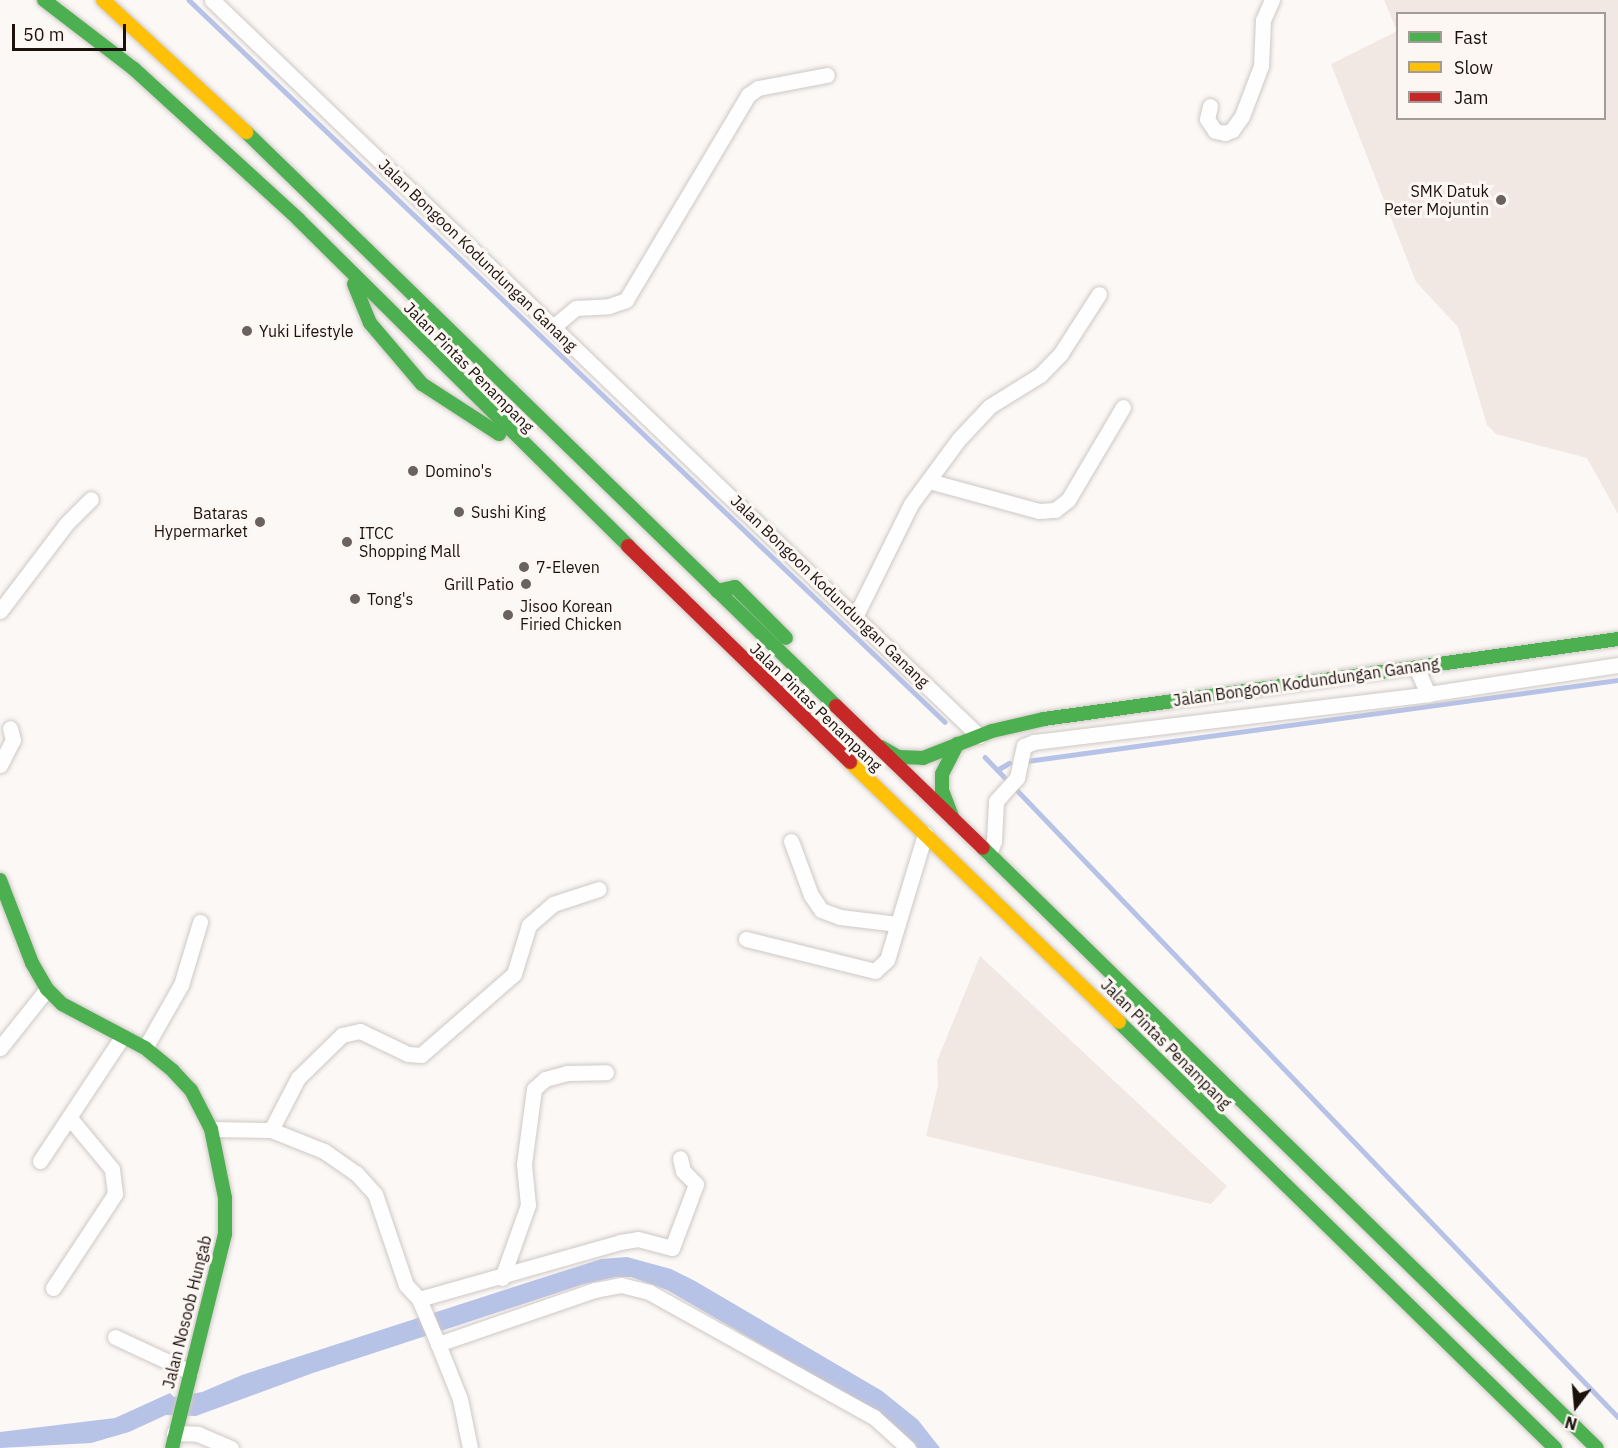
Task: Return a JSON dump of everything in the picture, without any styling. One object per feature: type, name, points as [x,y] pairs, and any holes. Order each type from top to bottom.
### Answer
[{"type":"main road","name":"Jalan Pintas Penampang","points":[[44,0],[134,69],[349,272],[733,650],[1555,1448]]},
{"type":"main road","name":"Jalan Pintas Penampang","points":[[103,0],[318,198],[470,351],[1597,1448]]},
{"type":"main road","points":[[349,272],[370,323],[422,384],[436,395],[535,455]]},
{"type":"main road","points":[[436,395],[449,398],[471,392],[477,376],[470,351]]},
{"type":"main road","points":[[717,591],[713,604],[733,650]]},
{"type":"main road","name":"Jalan Bongoon Kodundungan Ganang","points":[[979,736],[1044,719],[1618,639]]},
{"type":"main road","points":[[873,742],[910,759],[979,736]]},
{"type":"main road","points":[[953,821],[942,791],[942,774],[957,744]]},
{"type":"main road","name":"Jalan Nosoob Hungab","points":[[0,880],[32,963],[47,989],[62,1004],[145,1048],[191,1090],[211,1129],[225,1198],[225,1234],[174,1434]]},
{"type":"street","name":"Jalan Bongoon Kodundungan Ganang","points":[[212,0],[856,615],[979,736]]},
{"type":"street","points":[[1210,106],[1208,119],[1215,130],[1225,133],[1242,116],[1261,66],[1263,20],[1272,0]]},
{"type":"street","points":[[553,327],[576,308],[609,306],[626,300],[748,95],[758,88],[827,75]]},
{"type":"street","points":[[856,615],[886,549],[959,439],[990,406],[1040,375],[1061,353],[1099,294]]},
{"type":"street","points":[[929,481],[1039,511],[1055,510],[1068,500],[1123,407]]},
{"type":"street","points":[[0,611],[66,524],[91,499]]},
{"type":"street","points":[[989,854],[994,841],[996,801],[1017,778],[1024,746],[1428,694],[1618,665]]},
{"type":"street","points":[[1416,667],[1428,694]]},
{"type":"street","points":[[0,765],[13,740],[10,728]]},
{"type":"street","points":[[746,939],[875,971],[887,960],[925,834]]},
{"type":"street","points":[[791,841],[811,895],[821,910],[840,917],[898,924]]},
{"type":"street","points":[[271,1130],[284,1099],[298,1078],[342,1035],[360,1031],[408,1054],[421,1055],[514,974],[529,924],[553,904],[599,889]]},
{"type":"street","points":[[145,1048],[181,985],[200,922]]},
{"type":"street","points":[[0,1048],[47,989]]},
{"type":"street","points":[[40,1161],[122,1037]]},
{"type":"street","points":[[502,1278],[528,1205],[524,1164],[534,1089],[545,1079],[567,1073],[606,1072]]},
{"type":"street","points":[[53,1288],[115,1194],[112,1169],[99,1148],[69,1118]]},
{"type":"street","points":[[211,1129],[271,1130],[335,1158],[367,1184],[386,1219],[406,1285],[420,1305],[460,1399],[470,1448]]},
{"type":"street","points":[[420,1305],[620,1242],[638,1239],[672,1248],[696,1184],[683,1171],[680,1158]]},
{"type":"street","points":[[436,1342],[596,1290],[621,1285],[648,1292],[874,1417],[908,1448]]},
{"type":"street","points":[[116,1337],[190,1372]]},
{"type":"street","points":[[174,1434],[198,1434],[231,1448]]},
{"type":"shaded area","name":"SMK Datuk Peter Mojuntin","points":[[1384,0],[1618,0],[1618,514],[1587,458],[1496,434],[1487,425],[1458,327],[1416,282],[1331,64],[1396,32],[1396,120],[1606,120],[1606,12],[1396,12],[1396,29]]},
{"type":"shaded area","points":[[980,956],[1227,1186],[1211,1204],[926,1136],[938,1085],[937,1061]]},
{"type":"water","points":[[627,1257],[671,1269],[695,1281],[882,1391],[918,1420],[940,1448],[918,1448],[877,1412],[667,1290],[631,1277],[616,1277],[584,1284],[313,1373],[196,1416],[166,1415],[129,1432],[91,1443],[0,1448],[0,1432],[115,1418],[170,1393],[174,1397],[202,1392],[242,1375],[601,1259]]},
{"type":"waterway","points":[[189,0],[945,722]]},
{"type":"waterway","points":[[1027,761],[1618,680]]},
{"type":"waterway","points":[[985,757],[1006,779]]},
{"type":"waterway","points":[[997,770],[1009,763]]},
{"type":"waterway","points":[[1016,789],[1618,1417]]},
{"type":"traffic: fast","points":[[44,0],[134,69],[298,219],[628,546]]},
{"type":"traffic: fast","points":[[246,132],[836,706]]},
{"type":"traffic: fast","points":[[354,284],[370,323],[422,384],[499,434]]},
{"type":"traffic: fast","points":[[717,591],[735,587],[786,638]]},
{"type":"traffic: fast","points":[[881,747],[898,757],[923,758],[992,731],[1044,719],[1618,639]]},
{"type":"traffic: fast","points":[[953,819],[942,791],[942,774],[957,744]]},
{"type":"traffic: fast","points":[[983,848],[1597,1448]]},
{"type":"traffic: fast","points":[[0,880],[32,963],[47,989],[62,1004],[145,1048],[173,1071],[191,1090],[211,1129],[225,1198],[225,1234],[172,1448]]},
{"type":"traffic: fast","points":[[1119,1022],[1555,1448]]},
{"type":"traffic: slow","points":[[103,0],[246,132]]},
{"type":"traffic: slow","points":[[850,762],[1119,1022]]},
{"type":"traffic: jam","points":[[628,546],[850,762]]},
{"type":"traffic: jam","points":[[836,706],[983,848]]},
{"type":"place","name":"SMK Datuk Peter Mojuntin","points":[[1501,200]]},
{"type":"place","name":"Yuki Lifestyle","points":[[247,331]]},
{"type":"place","name":"Domino's","points":[[413,471]]},
{"type":"place","name":"Sushi King","points":[[459,512]]},
{"type":"place","name":"Bataras Hypermarket","points":[[260,522]]},
{"type":"place","name":"ITCC Shopping Mall","points":[[347,542]]},
{"type":"place","name":"7-Eleven","points":[[524,567]]},
{"type":"place","name":"Grill Patio","points":[[526,584]]},
{"type":"place","name":"Tong's","points":[[355,599]]},
{"type":"place","name":"Jisoo Korean Firied Chicken","points":[[508,615]]}]
